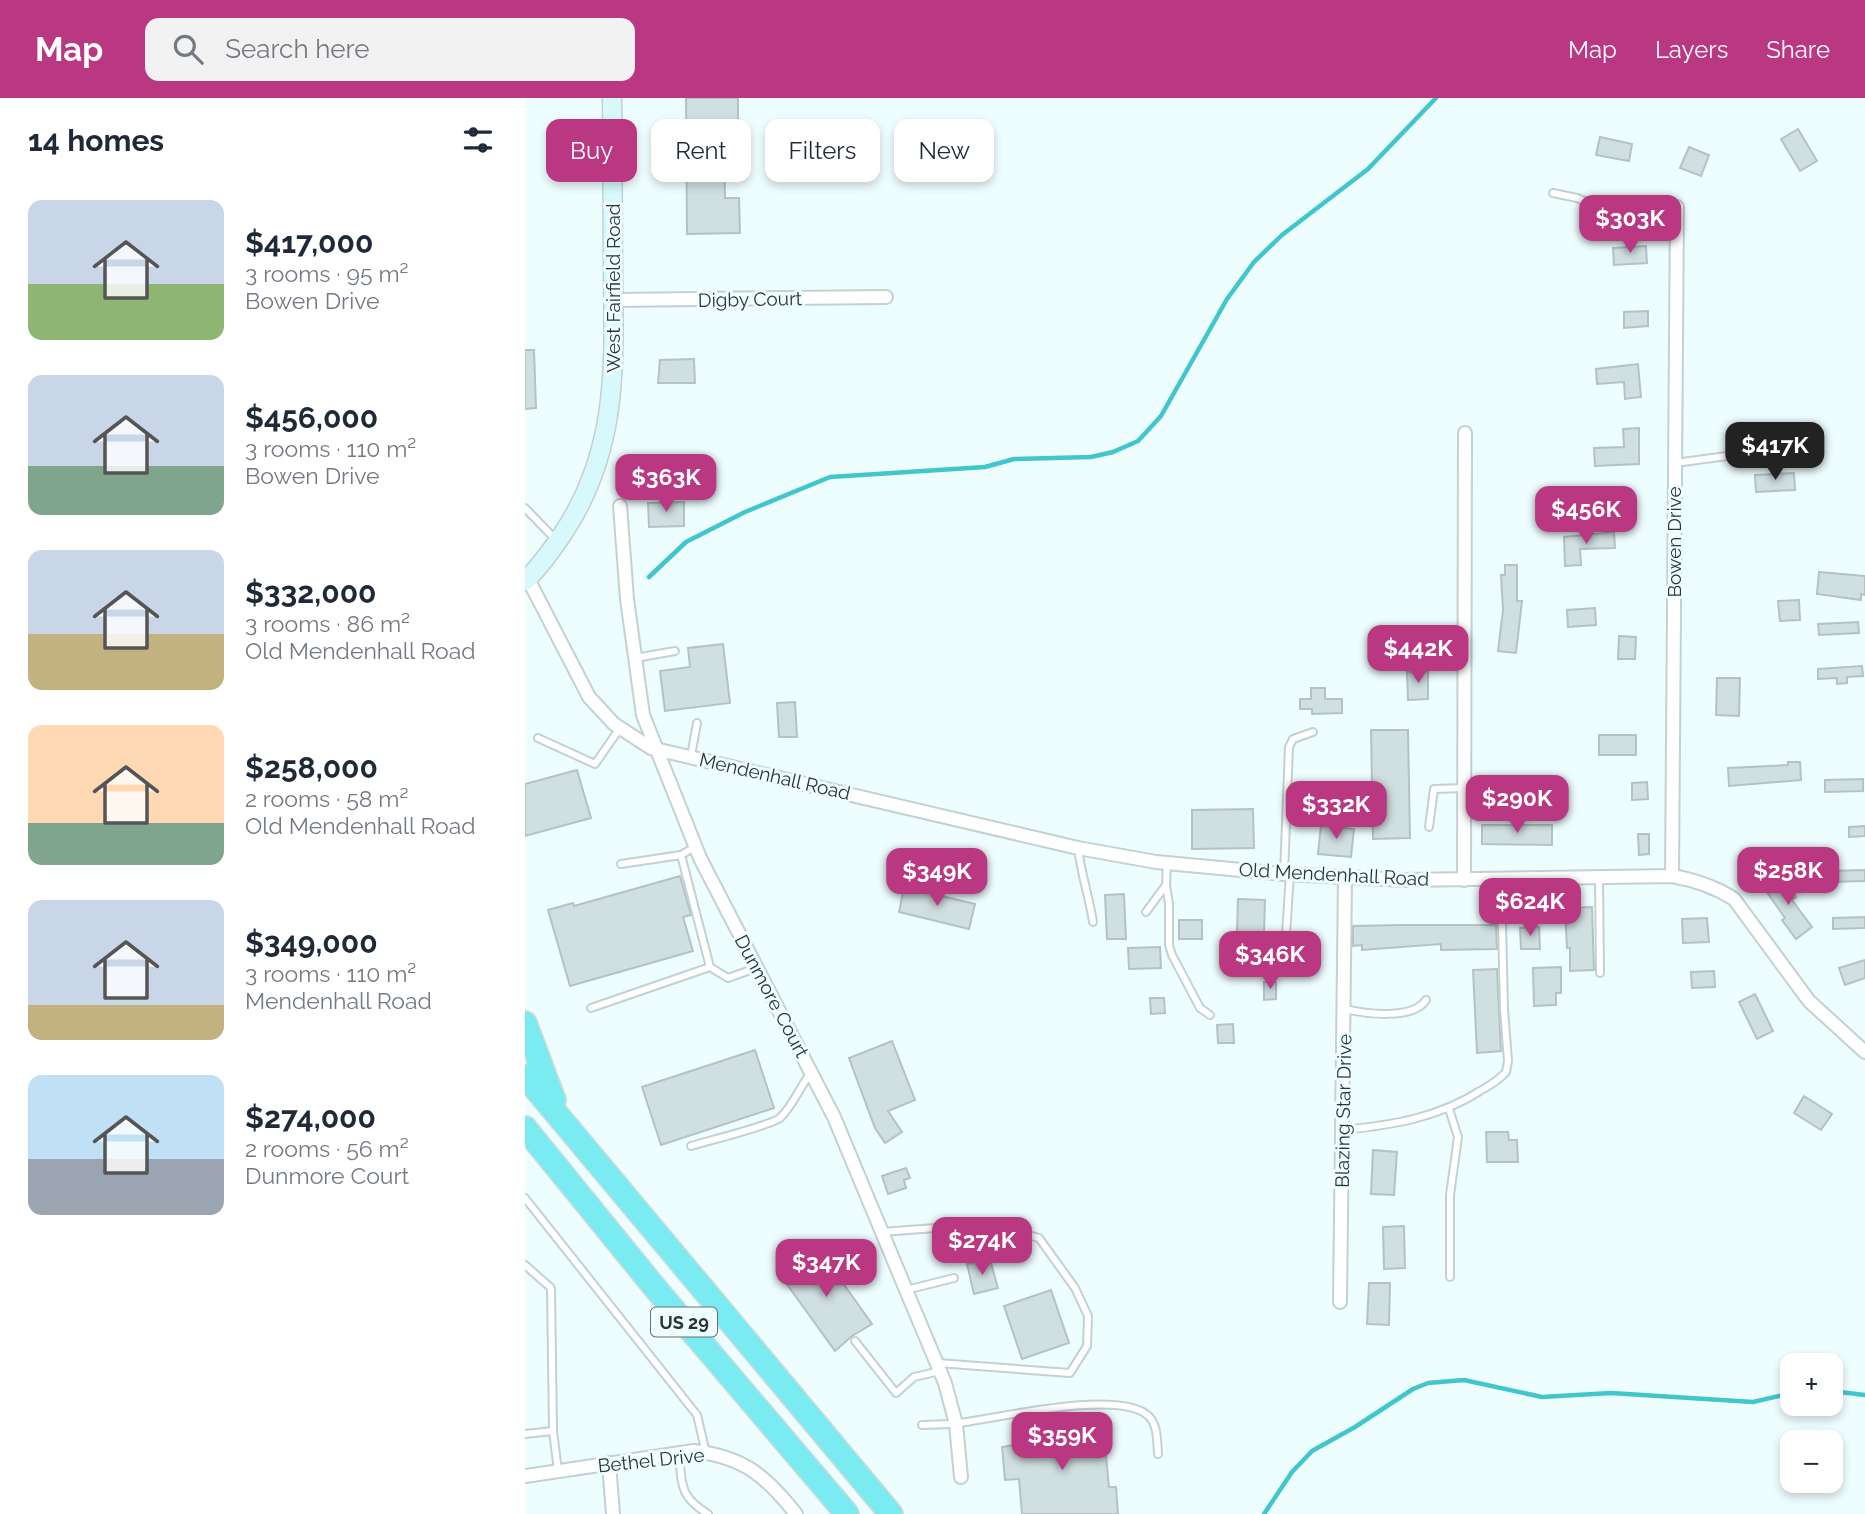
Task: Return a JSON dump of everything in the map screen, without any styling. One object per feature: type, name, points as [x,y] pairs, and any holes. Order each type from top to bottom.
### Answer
[{"type":"highway","points":[[525,1023],[562,1120]]},
{"type":"highway","name":"US 29","points":[[525,1076],[891,1514]]},
{"type":"highway","name":"US 29","points":[[530,1136],[847,1514]]},
{"type":"main road","name":"West Fairfield Road","points":[[526,580],[557,542],[584,497],[601,453],[612,401],[612,98]]},
{"type":"street","name":"Bowen Drive","points":[[1672,876],[1677,208]]},
{"type":"street","name":"Digby Court","points":[[614,300],[886,297]]},
{"type":"street","points":[[1464,880],[1465,433]]},
{"type":"street","name":"Dunmore Court","points":[[620,506],[627,599],[643,715],[695,847],[834,1117],[882,1232],[938,1367],[957,1424],[961,1477]]},
{"type":"street","name":"Mendenhall Road","points":[[526,580],[589,697],[620,728],[656,749],[1106,854]]},
{"type":"street","name":"Old Mendenhall Road","points":[[1106,854],[1167,863],[1345,877],[1464,880],[1672,876],[1696,880],[1717,888],[1734,899],[1809,1001],[1865,1052]]},
{"type":"street","name":"Blazing Star Drive","points":[[1340,1302],[1345,877]]},
{"type":"street","name":"Bethel Drive","points":[[525,1476],[679,1453],[706,1453],[732,1459],[760,1474],[778,1490],[796,1514]]},
{"type":"street","points":[[609,1463],[613,1514]]},
{"type":"lane","points":[[1553,193],[1577,198],[1607,210],[1634,214],[1677,208]]},
{"type":"lane","points":[[1675,463],[1794,447]]},
{"type":"lane","points":[[525,508],[557,542]]},
{"type":"lane","points":[[635,658],[675,651]]},
{"type":"lane","points":[[691,756],[697,723]]},
{"type":"lane","points":[[538,738],[595,764],[620,728]]},
{"type":"lane","points":[[1284,964],[1289,747],[1293,739],[1313,733]]},
{"type":"lane","points":[[1429,827],[1434,789],[1464,788]]},
{"type":"lane","points":[[621,864],[681,855],[695,847]]},
{"type":"lane","points":[[1078,848],[1081,874],[1090,896],[1093,922]]},
{"type":"lane","points":[[681,855],[710,967],[727,978],[757,967]]},
{"type":"lane","points":[[1167,863],[1171,956],[1200,1008],[1210,1015]]},
{"type":"lane","points":[[1599,877],[1600,973]]},
{"type":"lane","points":[[1343,1130],[1423,1118],[1448,1109],[1492,1084],[1508,1067],[1501,879]]},
{"type":"lane","points":[[1146,912],[1167,885]]},
{"type":"lane","points":[[591,1008],[710,967]]},
{"type":"lane","points":[[1345,1009],[1373,1013],[1408,1012],[1421,1007],[1426,1000]]},
{"type":"lane","points":[[691,1146],[775,1121],[788,1108],[811,1072]]},
{"type":"lane","points":[[1448,1109],[1458,1137],[1450,1195],[1450,1277]]},
{"type":"lane","points":[[525,1198],[697,1415],[706,1453]]},
{"type":"lane","points":[[855,1341],[896,1393],[914,1377],[938,1367],[1070,1373],[1087,1346],[1088,1316],[1075,1288],[1039,1238],[988,1224],[882,1232]]},
{"type":"lane","points":[[525,1265],[551,1288],[553,1431],[558,1471]]},
{"type":"lane","points":[[906,1290],[954,1278]]},
{"type":"lane","points":[[922,1425],[957,1424],[1047,1409],[1110,1405],[1138,1409],[1149,1415],[1155,1424],[1158,1454]]},
{"type":"lane","points":[[525,1434],[553,1431]]},
{"type":"lane","points":[[679,1453],[683,1492],[694,1505],[708,1514]]},
{"type":"building","points":[[686,98],[738,98],[738,119],[686,119]]},
{"type":"building","points":[[1798,129],[1817,161],[1800,171],[1781,139]]},
{"type":"building","points":[[1600,137],[1632,144],[1629,161],[1596,155]]},
{"type":"building","points":[[1689,147],[1709,155],[1701,176],[1680,168]]},
{"type":"building","points":[[687,182],[725,182],[725,198],[739,198],[740,233],[687,234]]},
{"type":"building","points":[[1646,246],[1647,263],[1614,265],[1613,248]]},
{"type":"building","points":[[1648,311],[1648,326],[1624,328],[1624,312]]},
{"type":"building","points":[[525,350],[534,350],[536,408],[525,409]]},
{"type":"building","points":[[694,359],[695,383],[658,383],[660,360]]},
{"type":"building","points":[[1638,364],[1641,397],[1625,399],[1624,382],[1597,384],[1596,369]]},
{"type":"building","points":[[1639,428],[1639,464],[1595,466],[1594,448],[1624,447],[1623,429]]},
{"type":"building","points":[[1794,473],[1795,490],[1756,492],[1755,475]]},
{"type":"building","points":[[684,502],[684,526],[649,527],[648,503]]},
{"type":"building","points":[[1614,532],[1615,548],[1580,549],[1581,565],[1565,566],[1564,537]]},
{"type":"building","points":[[1505,565],[1517,565],[1517,601],[1522,601],[1516,653],[1498,651],[1503,610],[1501,575],[1505,575]]},
{"type":"building","points":[[1819,572],[1865,576],[1865,595],[1861,594],[1861,600],[1817,594]]},
{"type":"building","points":[[1799,600],[1800,620],[1780,621],[1778,601]]},
{"type":"building","points":[[1595,608],[1596,625],[1568,627],[1567,610]]},
{"type":"building","points":[[1858,622],[1859,633],[1819,635],[1818,624]]},
{"type":"building","points":[[1619,636],[1636,637],[1635,659],[1618,659]]},
{"type":"building","points":[[723,644],[730,703],[665,711],[660,671],[690,667],[688,648]]},
{"type":"building","points":[[1862,666],[1863,676],[1847,677],[1847,683],[1837,684],[1837,678],[1818,679],[1818,669]]},
{"type":"building","points":[[1428,671],[1428,699],[1408,700],[1407,672]]},
{"type":"building","points":[[1717,678],[1740,678],[1739,716],[1716,715]]},
{"type":"building","points":[[1311,688],[1325,688],[1325,699],[1342,699],[1342,713],[1312,714],[1312,709],[1300,709],[1300,699],[1311,699]]},
{"type":"building","points":[[795,702],[797,737],[779,737],[777,703]]},
{"type":"building","points":[[1371,730],[1408,730],[1410,838],[1373,839]]},
{"type":"building","points":[[1599,735],[1636,735],[1636,755],[1599,755]]},
{"type":"building","points":[[1788,762],[1800,762],[1801,780],[1729,786],[1728,768],[1788,765]]},
{"type":"building","points":[[577,770],[591,818],[525,836],[525,784]]},
{"type":"building","points":[[1863,779],[1863,791],[1825,792],[1825,780]]},
{"type":"building","points":[[1647,782],[1648,799],[1632,800],[1632,783]]},
{"type":"building","points":[[1253,809],[1254,848],[1192,849],[1192,810]]},
{"type":"building","points":[[1321,825],[1354,829],[1351,857],[1318,854]]},
{"type":"building","points":[[1482,825],[1552,825],[1552,845],[1482,844]]},
{"type":"building","points":[[1865,826],[1865,836],[1849,837],[1849,827]]},
{"type":"building","points":[[1638,834],[1649,834],[1649,854],[1639,855]]},
{"type":"building","points":[[1865,870],[1865,881],[1830,882],[1830,871]]},
{"type":"building","points":[[680,876],[691,915],[683,917],[693,951],[570,986],[548,910],[573,903],[574,906]]},
{"type":"building","points":[[1781,876],[1796,897],[1792,900],[1812,927],[1796,939],[1764,888]]},
{"type":"building","points":[[904,887],[975,904],[969,929],[899,912]]},
{"type":"building","points":[[1124,894],[1126,939],[1107,939],[1105,895]]},
{"type":"building","points":[[1238,899],[1265,900],[1264,934],[1237,932]]},
{"type":"building","points":[[1592,907],[1594,970],[1570,971],[1565,908]]},
{"type":"building","points":[[1865,917],[1865,928],[1833,929],[1833,918]]},
{"type":"building","points":[[1707,918],[1709,942],[1683,943],[1682,919]]},
{"type":"building","points":[[1179,920],[1202,920],[1202,939],[1179,939]]},
{"type":"building","points":[[1496,925],[1497,949],[1441,950],[1441,944],[1362,950],[1362,945],[1353,946],[1353,926]]},
{"type":"building","points":[[1539,927],[1540,949],[1521,949],[1520,928]]},
{"type":"building","points":[[1160,947],[1161,968],[1129,969],[1128,948]]},
{"type":"building","points":[[1865,960],[1865,978],[1845,985],[1839,968]]},
{"type":"building","points":[[1561,967],[1561,993],[1556,993],[1556,1005],[1534,1006],[1533,968]]},
{"type":"building","points":[[1497,969],[1501,1051],[1477,1053],[1473,970]]},
{"type":"building","points":[[1714,971],[1715,987],[1692,988],[1691,972]]},
{"type":"building","points":[[1264,982],[1276,982],[1276,999],[1264,1000]]},
{"type":"building","points":[[1755,994],[1773,1031],[1757,1039],[1739,1002]]},
{"type":"building","points":[[1150,998],[1164,998],[1165,1013],[1151,1014]]},
{"type":"building","points":[[1233,1024],[1234,1043],[1218,1043],[1217,1025]]},
{"type":"building","points":[[892,1041],[915,1100],[888,1111],[902,1132],[885,1143],[875,1128],[849,1058]]},
{"type":"building","points":[[755,1050],[774,1108],[661,1145],[642,1087]]},
{"type":"building","points":[[1804,1096],[1832,1114],[1821,1130],[1794,1113]]},
{"type":"building","points":[[1486,1132],[1508,1132],[1509,1140],[1517,1140],[1518,1162],[1487,1162]]},
{"type":"building","points":[[1373,1150],[1397,1152],[1394,1195],[1371,1194]]},
{"type":"building","points":[[906,1168],[910,1178],[904,1180],[906,1188],[888,1194],[882,1176]]},
{"type":"building","points":[[1404,1226],[1405,1268],[1384,1269],[1383,1227]]},
{"type":"building","points":[[818,1248],[872,1324],[835,1351],[781,1276]]},
{"type":"building","points":[[982,1260],[983,1265],[991,1263],[998,1288],[974,1294],[967,1264]]},
{"type":"building","points":[[1369,1283],[1390,1283],[1389,1325],[1367,1324]]},
{"type":"building","points":[[1051,1290],[1069,1343],[1022,1359],[1004,1306]]},
{"type":"building","points":[[1103,1426],[1109,1487],[1116,1487],[1118,1514],[1022,1514],[1019,1479],[1005,1480],[1002,1447],[1014,1445],[1013,1434]]},
{"type":"waterway","points":[[649,577],[686,542],[745,512],[830,477],[985,467],[1014,459],[1091,457],[1113,452],[1138,441],[1161,416],[1227,299],[1254,262],[1282,235],[1368,169],[1436,98]]},
{"type":"waterway","points":[[1264,1514],[1292,1472],[1312,1451],[1413,1389],[1428,1383],[1464,1380],[1542,1397],[1611,1393],[1753,1402],[1780,1396]]},
{"type":"waterway","points":[[1843,1392],[1865,1395]]}]
